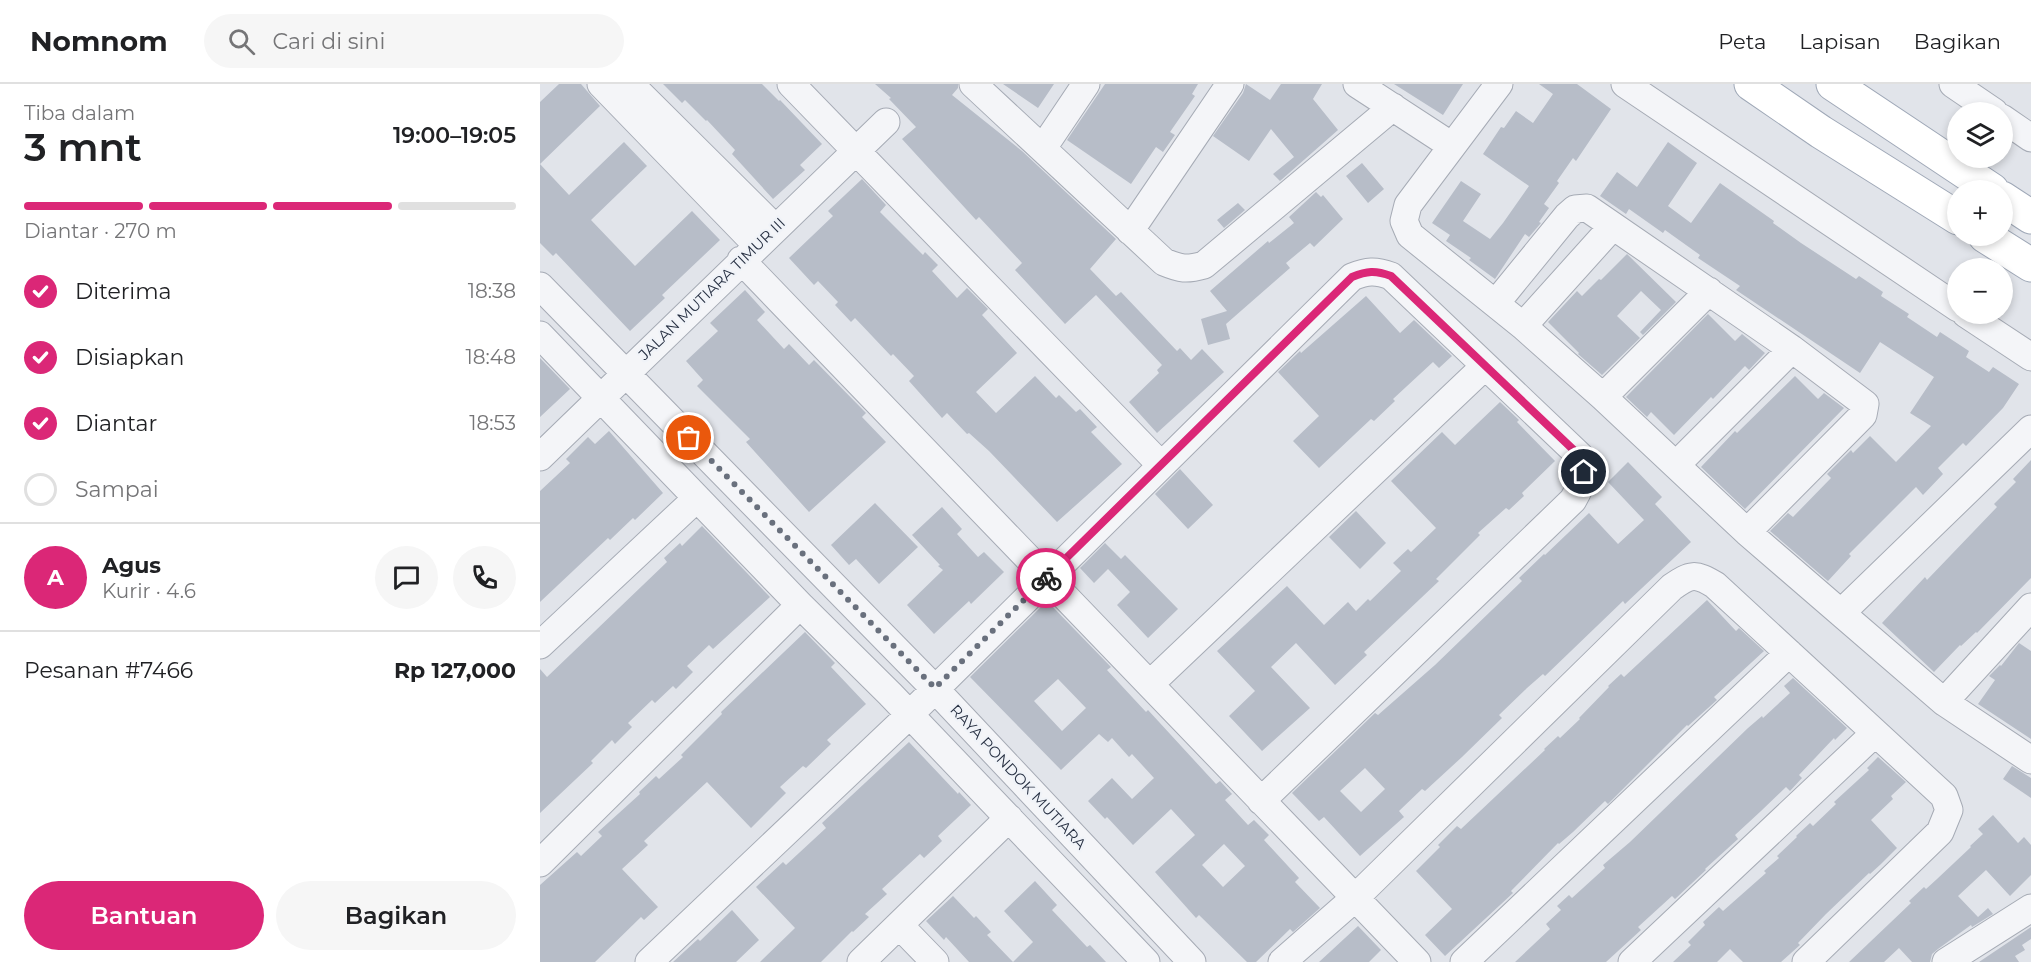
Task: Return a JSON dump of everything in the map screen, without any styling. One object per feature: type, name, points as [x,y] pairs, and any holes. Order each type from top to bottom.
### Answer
[{"type":"main road","points":[[1751,84],[1821,132],[1947,211]]},
{"type":"main road","points":[[1821,132],[1841,89],[1977,180]]},
{"type":"main road","points":[[2013,205],[2031,217]]},
{"type":"main road","points":[[2000,246],[2031,265]]},
{"type":"street","points":[[601,84],[758,244]]},
{"type":"street","points":[[630,84],[758,244],[1047,578],[1417,962]]},
{"type":"street","points":[[791,84],[1161,465]]},
{"type":"street","points":[[973,84],[1164,262],[1188,269],[1204,265],[1393,107]]},
{"type":"street","points":[[1043,148],[1086,84]]},
{"type":"street","points":[[1130,231],[1230,84]]},
{"type":"street","points":[[1357,84],[1452,146]]},
{"type":"street","points":[[1499,84],[1408,205],[1404,220],[1410,235],[1523,326],[1603,397],[1747,532],[1944,702],[2031,760]]},
{"type":"street","points":[[1625,84],[1947,301]]},
{"type":"street","points":[[1953,84],[1979,102]]},
{"type":"street","name":"JALAN MUTIARA TIMUR III","points":[[540,457],[600,396],[886,122]]},
{"type":"street","points":[[2013,126],[2031,138]]},
{"type":"street","points":[[1496,303],[1567,216],[1575,209],[1587,208],[1792,349],[1865,404],[1865,410],[1859,420],[1747,532]]},
{"type":"street","points":[[1523,326],[1613,225]]},
{"type":"street","points":[[649,962],[910,715],[1352,277],[1367,271],[1377,271],[1391,276],[1580,456],[1584,472],[1581,486],[1573,500],[1262,801]]},
{"type":"street","name":"RAYA PONDOK MUTIARA","points":[[540,286],[935,688],[1192,962]]},
{"type":"street","points":[[1603,397],[1709,291]]},
{"type":"street","points":[[1981,324],[2031,357]]},
{"type":"street","points":[[540,335],[800,605],[890,694],[1146,962]]},
{"type":"street","points":[[1676,465],[1792,349]]},
{"type":"street","points":[[1150,684],[1485,366]]},
{"type":"street","points":[[1841,614],[2031,429]]},
{"type":"street","points":[[540,645],[696,498]]},
{"type":"street","points":[[1282,962],[1355,898],[1672,587],[1686,577],[1699,575],[1715,585],[1944,796],[1949,810],[1940,831],[1806,962]]},
{"type":"street","points":[[540,863],[800,605]]},
{"type":"street","points":[[1944,702],[2027,619]]},
{"type":"street","points":[[1464,962],[1789,654]]},
{"type":"street","points":[[890,694],[915,668]]},
{"type":"street","points":[[1632,962],[1875,733]]},
{"type":"street","points":[[861,962],[1009,818]]},
{"type":"street","points":[[1946,962],[2031,908]]},
{"type":"street","points":[[900,926],[935,962]]},
{"type":"building","points":[[559,84],[581,84],[600,106],[540,164],[540,102]]},
{"type":"building","points":[[663,84],[762,84],[822,144],[800,165],[805,170],[773,199],[732,154],[735,150],[707,120],[685,100],[682,103]]},
{"type":"building","points":[[875,84],[958,84],[958,88],[952,95],[1022,151],[1116,239],[1090,269],[1116,296],[1121,292],[1177,351],[1180,348],[1191,360],[1202,349],[1224,372],[1157,433],[1129,402],[1159,373],[1157,370],[1162,365],[1096,295],[1065,324],[1015,270],[1022,263],[979,217],[976,220],[902,139],[916,127],[889,99],[891,98]]},
{"type":"building","points":[[1003,84],[1054,84],[1038,108]]},
{"type":"building","points":[[1105,84],[1198,84],[1192,94],[1195,96],[1170,132],[1175,135],[1163,152],[1156,147],[1131,184],[1067,140]]},
{"type":"building","points":[[1246,84],[1270,100],[1281,84],[1322,84],[1313,99],[1338,130],[1280,181],[1273,174],[1294,157],[1271,129],[1249,161],[1213,136],[1243,93]]},
{"type":"building","points":[[1394,84],[1463,84],[1443,115]]},
{"type":"building","points":[[1539,84],[1577,84],[1611,109],[1576,161],[1573,158],[1557,181],[1559,183],[1544,204],[1549,208],[1539,222],[1541,223],[1529,237],[1525,234],[1495,279],[1469,260],[1471,258],[1446,241],[1450,235],[1432,223],[1461,181],[1481,194],[1463,221],[1490,239],[1503,223],[1529,186],[1483,154],[1501,127],[1504,128],[1516,111],[1533,123],[1553,94]]},
{"type":"building","points":[[624,142],[647,166],[591,220],[635,266],[692,211],[720,240],[662,295],[665,298],[630,331],[556,253],[553,256],[540,243],[540,164],[569,195]]},
{"type":"building","points":[[1668,142],[1697,163],[1668,206],[1691,223],[1720,183],[1801,243],[1856,279],[1859,276],[1883,292],[1881,296],[1909,314],[1907,317],[1937,337],[1940,332],[1969,351],[1966,357],[1989,372],[1993,367],[2019,384],[2003,408],[1966,446],[1963,443],[1938,468],[1943,474],[1923,495],[1916,487],[1849,554],[1851,556],[1828,581],[1770,531],[1788,513],[1793,517],[1831,478],[1827,474],[1851,450],[1853,453],[1870,436],[1896,462],[1931,426],[1910,413],[1934,377],[1880,342],[1860,373],[1736,290],[1740,286],[1698,258],[1700,255],[1665,230],[1663,233],[1629,209],[1626,214],[1600,196],[1617,172],[1637,187]]},
{"type":"building","points":[[1362,163],[1384,189],[1368,203],[1346,176]]},
{"type":"building","points":[[862,179],[886,205],[880,212],[923,255],[925,252],[938,265],[932,271],[957,298],[967,288],[988,309],[982,315],[1017,353],[976,392],[996,413],[1035,376],[1056,398],[1059,395],[1076,412],[1080,409],[1097,427],[1091,432],[1122,464],[1057,522],[989,451],[969,433],[967,434],[947,413],[942,418],[909,381],[914,376],[893,354],[891,356],[855,318],[851,322],[835,305],[838,302],[818,281],[814,285],[789,258],[833,216],[828,211]]},
{"type":"building","points":[[1316,192],[1321,197],[1323,195],[1343,219],[1314,247],[1310,243],[1286,263],[1290,268],[1226,324],[1230,339],[1208,345],[1201,319],[1227,311],[1210,291],[1268,241],[1269,243],[1294,223],[1289,217]]},
{"type":"building","points":[[1238,203],[1245,210],[1224,228],[1217,220]]},
{"type":"building","points":[[1627,254],[1676,302],[1643,335],[1640,332],[1661,310],[1641,291],[1617,316],[1640,338],[1602,375],[1578,354],[1548,322],[1577,291],[1582,296]]},
{"type":"building","points":[[745,290],[765,312],[757,320],[784,349],[789,344],[809,365],[814,360],[866,413],[862,417],[886,442],[809,512],[746,442],[750,439],[697,386],[703,380],[686,361],[718,331],[710,323]]},
{"type":"building","points":[[1366,296],[1400,333],[1414,320],[1452,356],[1439,368],[1433,362],[1393,399],[1395,401],[1374,421],[1371,419],[1319,468],[1293,441],[1319,416],[1278,372]]},
{"type":"building","points":[[1708,314],[1735,341],[1742,334],[1765,353],[1749,370],[1745,366],[1674,435],[1651,412],[1647,417],[1626,397]]},
{"type":"building","points":[[540,358],[570,389],[540,417]]},
{"type":"building","points":[[1795,376],[1818,399],[1824,393],[1844,408],[1745,509],[1701,467],[1735,431],[1737,433]]},
{"type":"building","points":[[1500,402],[1555,461],[1522,493],[1524,496],[1509,510],[1506,508],[1478,533],[1480,535],[1436,579],[1439,581],[1364,652],[1367,655],[1335,685],[1296,643],[1271,667],[1310,708],[1262,751],[1229,716],[1255,691],[1217,651],[1287,586],[1324,625],[1348,602],[1356,611],[1368,599],[1370,601],[1401,571],[1393,563],[1408,549],[1411,552],[1436,528],[1391,481],[1442,432],[1455,445]]},
{"type":"building","points":[[609,431],[663,493],[635,520],[633,518],[610,540],[608,538],[540,602],[540,491],[570,463],[566,459],[588,437],[595,444]]},
{"type":"building","points":[[2031,460],[2031,578],[1977,633],[1960,645],[1934,672],[1882,623],[1925,577],[1927,580],[1997,507],[1994,504],[2016,482],[2013,479]]},
{"type":"building","points":[[1628,462],[1662,497],[1655,504],[1691,542],[1625,604],[1623,601],[1545,676],[1543,674],[1527,688],[1499,715],[1502,718],[1462,757],[1399,811],[1404,817],[1360,856],[1324,817],[1319,821],[1292,793],[1375,713],[1378,715],[1435,665],[1522,581],[1519,578],[1589,513],[1618,544],[1644,520],[1608,482]],"holes":[[[1365,768],[1385,789],[1361,812],[1340,791]]]},
{"type":"building","points":[[1180,469],[1213,505],[1188,529],[1155,494]]},
{"type":"building","points":[[875,503],[918,547],[879,584],[856,559],[849,565],[831,545]]},
{"type":"building","points":[[942,507],[962,529],[957,534],[978,557],[984,552],[1004,572],[971,604],[969,601],[934,634],[907,605],[943,570],[912,535]]},
{"type":"building","points":[[1356,511],[1386,543],[1360,569],[1329,537]]},
{"type":"building","points":[[702,526],[770,597],[713,649],[709,645],[687,666],[693,672],[676,689],[673,686],[655,703],[652,700],[628,723],[632,727],[615,744],[612,740],[591,761],[593,763],[540,813],[540,669],[547,677],[667,562],[664,558],[680,543],[682,546]]},
{"type":"building","points":[[1105,543],[1121,559],[1125,555],[1178,609],[1148,638],[1117,605],[1130,592],[1108,569],[1094,583],[1080,568]]},
{"type":"building","points":[[1707,600],[1736,631],[1739,628],[1764,651],[1714,697],[1717,700],[1687,725],[1608,804],[1605,801],[1558,843],[1511,891],[1513,893],[1445,956],[1425,935],[1452,909],[1416,871],[1457,826],[1461,829],[1558,736],[1560,738],[1580,719],[1608,686],[1621,674],[1624,677]]},
{"type":"building","points":[[1047,601],[1111,667],[1107,670],[1146,712],[1148,710],[1216,784],[1220,781],[1232,794],[1225,800],[1248,825],[1254,820],[1269,835],[1264,840],[1299,878],[1295,882],[1320,908],[1293,932],[1290,929],[1256,962],[1247,962],[1199,915],[1196,918],[1155,872],[1195,835],[1171,809],[1133,845],[1107,817],[1105,819],[1088,801],[1112,778],[1132,799],[1154,778],[1132,754],[1129,757],[1112,738],[1108,742],[1099,734],[1061,770],[970,677]],"holes":[[[1058,679],[1086,708],[1062,731],[1034,701]],[[1224,844],[1245,866],[1223,887],[1202,865]]]},
{"type":"building","points":[[805,632],[835,663],[831,667],[866,704],[827,740],[831,744],[806,768],[803,766],[780,787],[786,793],[751,828],[707,782],[644,841],[648,845],[622,869],[658,907],[644,920],[641,917],[595,962],[540,962],[540,885],[577,852],[581,856],[602,836],[598,832],[640,794],[639,792],[656,776],[659,779],[683,757],[681,755],[722,714],[721,712]]},
{"type":"building","points":[[2019,643],[2031,651],[2031,739],[1978,704],[1995,680],[1989,676],[2001,666]]},
{"type":"building","points":[[1793,678],[1847,728],[1835,740],[1834,738],[1799,775],[1802,778],[1790,791],[1786,787],[1735,835],[1738,839],[1675,899],[1672,896],[1638,927],[1641,930],[1606,962],[1515,962],[1550,929],[1546,924],[1561,910],[1557,906],[1569,895],[1572,898],[1605,868],[1603,865],[1630,842],[1748,728],[1762,716],[1763,718],[1790,693],[1784,686]]},
{"type":"building","points":[[909,742],[971,805],[938,836],[942,841],[924,858],[920,854],[882,889],[887,894],[865,914],[869,917],[821,962],[760,962],[795,928],[756,887],[783,862],[786,865],[826,828],[822,823]]},
{"type":"building","points":[[1878,757],[1906,782],[1891,796],[1893,799],[1871,820],[1897,848],[1826,914],[1798,943],[1800,945],[1781,962],[1743,962],[1730,949],[1717,962],[1673,962],[1691,945],[1688,942],[1705,925],[1703,922],[1719,907],[1723,911],[1766,873],[1764,871],[1779,858],[1777,856],[1796,836],[1810,823],[1813,826],[1836,804],[1834,802],[1869,770],[1867,768]]},
{"type":"building","points":[[2012,766],[2031,778],[2031,798],[2003,779]]},
{"type":"building","points":[[1993,815],[2018,843],[2024,837],[2031,845],[2031,875],[2010,896],[1986,870],[1958,896],[1978,917],[1988,908],[1993,914],[1972,927],[1971,925],[1938,949],[1932,954],[1930,962],[1912,962],[1899,948],[1884,962],[1849,962],[1911,903],[1909,901],[1924,887],[1926,889],[1971,847],[1983,834],[1978,829]]},
{"type":"building","points":[[1035,881],[1057,905],[1052,910],[1087,947],[1090,945],[1106,962],[1013,962],[1033,942],[1004,911]]},
{"type":"building","points":[[953,896],[991,932],[987,935],[1013,962],[969,962],[946,937],[944,940],[926,921]]},
{"type":"building","points":[[732,910],[759,940],[736,962],[673,962],[698,939],[700,941]]},
{"type":"building","points":[[1358,926],[1381,950],[1369,962],[1319,962]]},
{"type":"building","points":[[2031,927],[2031,939],[2022,945],[2025,950],[2015,956],[2019,962],[1979,962]]},
{"type":"way so far","points":[[689,438],[935,688],[1046,578]]},
{"type":"route","points":[[1046,578],[1352,277],[1367,271],[1377,271],[1391,276],[1580,456],[1584,472]]}]
